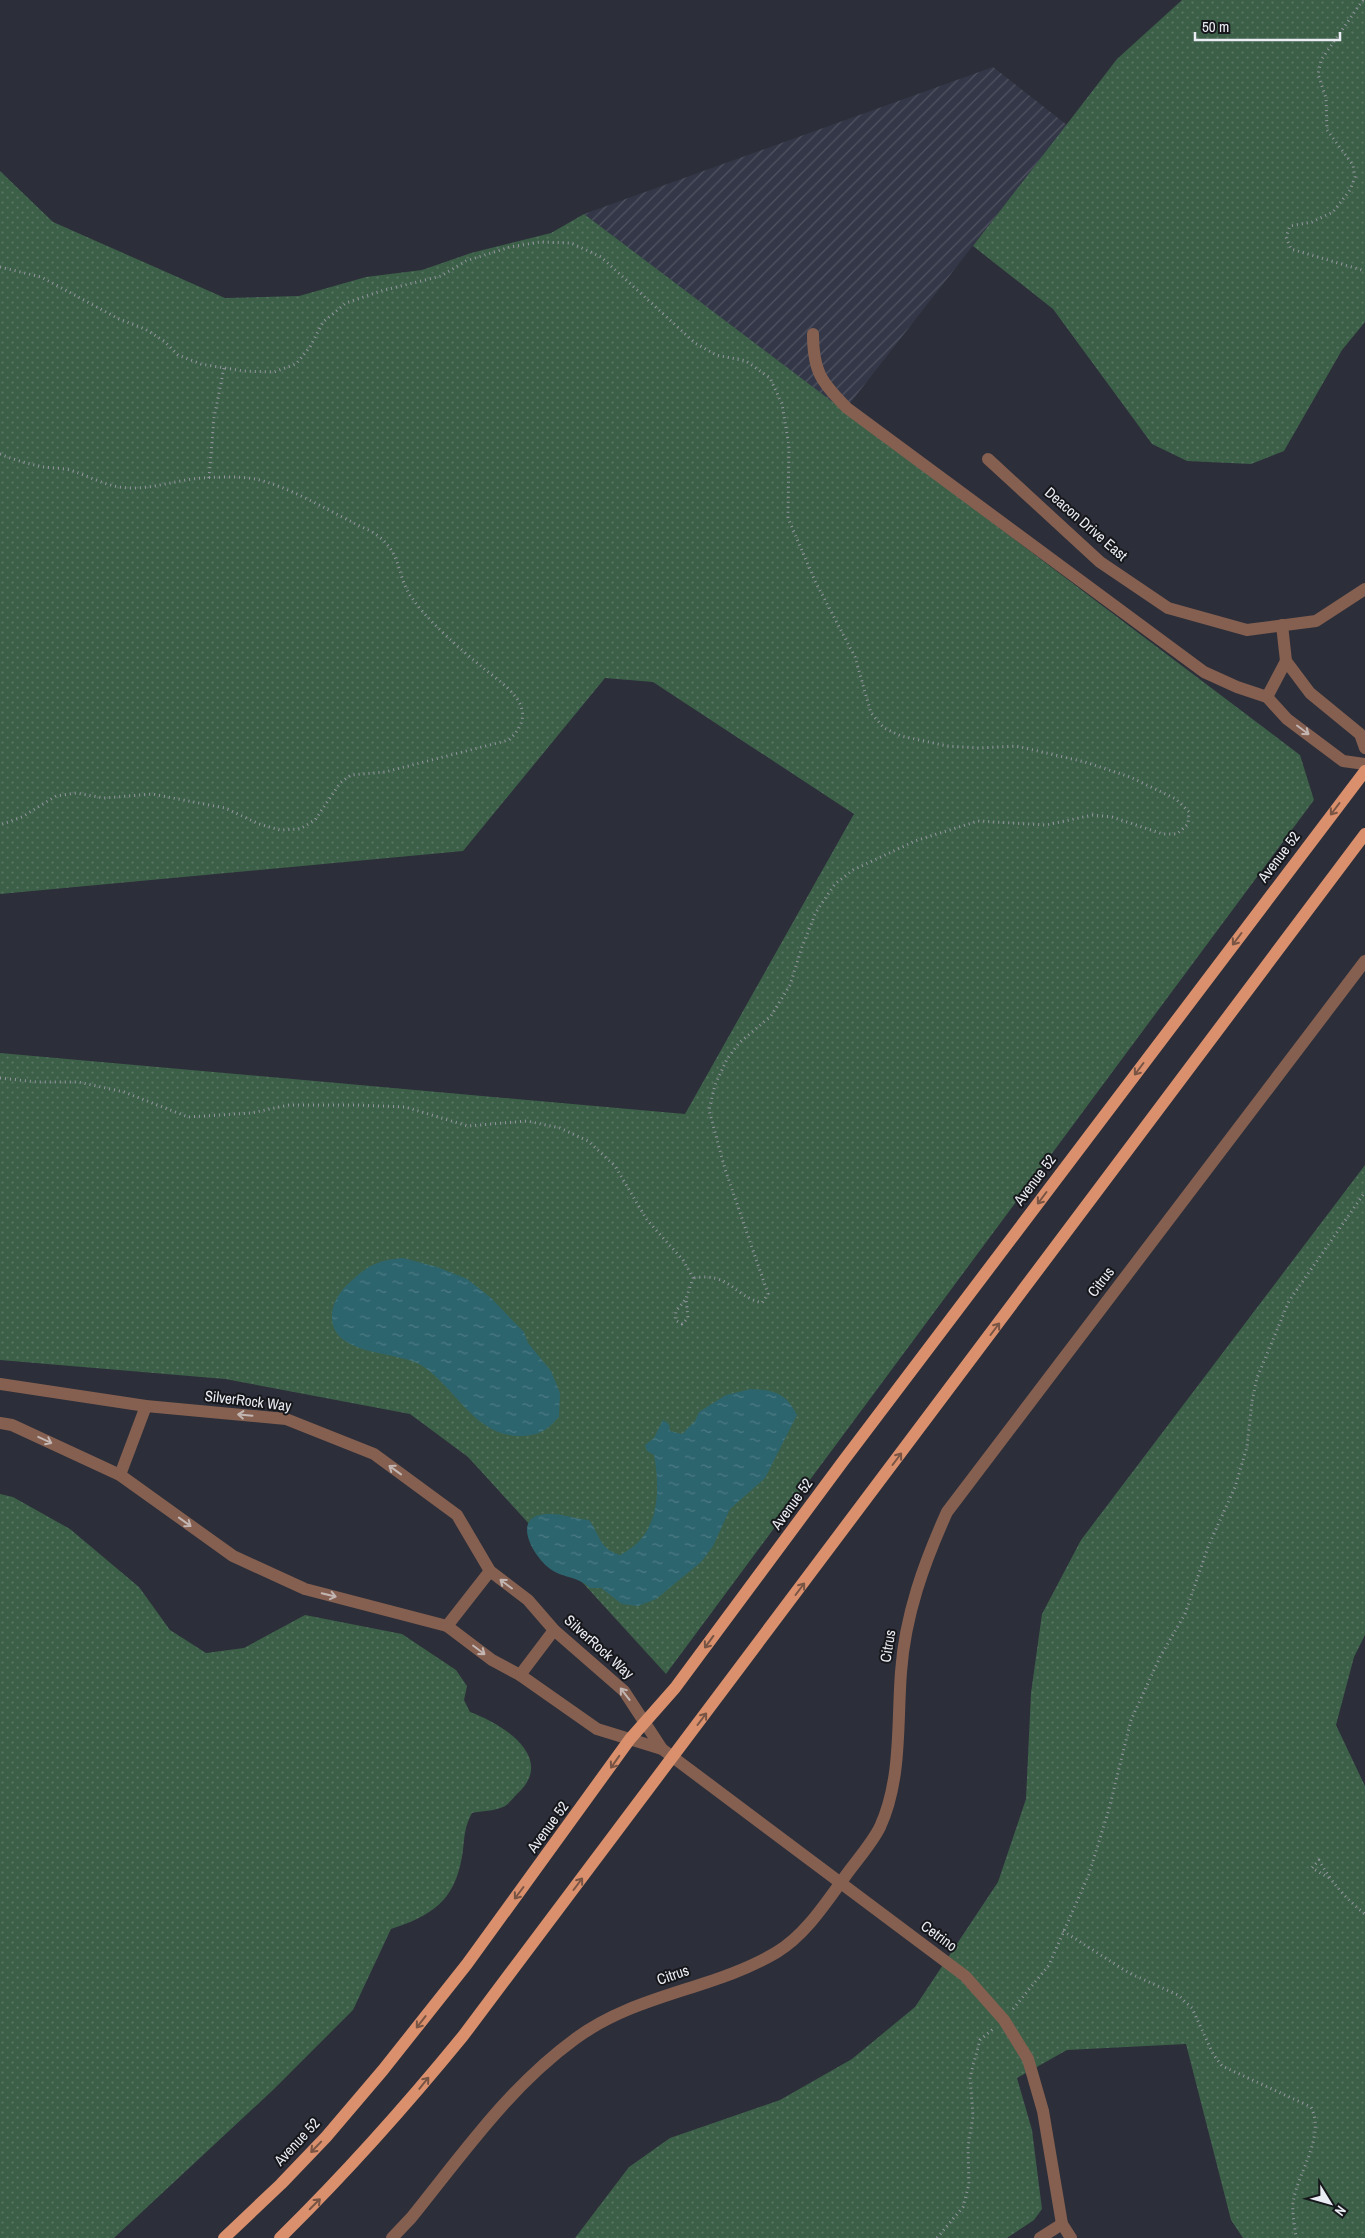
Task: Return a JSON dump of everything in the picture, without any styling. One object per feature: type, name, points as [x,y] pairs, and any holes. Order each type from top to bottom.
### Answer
[{"type":"main road","name":"Avenue 52","points":[[224,2238],[281,2184],[383,2070],[467,1964],[630,1739],[676,1688],[850,1452],[1365,771]]},
{"type":"main road","points":[[280,2238],[344,2175],[399,2114],[457,2043],[673,1758],[1365,834]]},
{"type":"street","points":[[813,334],[813,356],[824,385],[847,408],[1204,672],[1237,687],[1267,697],[1287,718],[1344,761],[1365,764]]},
{"type":"street","name":"Deacon Drive East","points":[[988,459],[1100,562],[1168,608],[1247,630],[1316,620],[1365,589]]},
{"type":"street","points":[[1282,625],[1286,661],[1310,693],[1360,734],[1365,748]]},
{"type":"street","points":[[1267,697],[1286,661]]},
{"type":"street","name":"Citrus","points":[[392,2238],[411,2218],[526,2079],[576,2038],[625,2009],[738,1970],[778,1952],[809,1924],[840,1884],[879,1828],[892,1789],[901,1669],[911,1610],[924,1564],[947,1512],[1365,961]]},
{"type":"street","name":"SilverRock Way","points":[[0,1384],[146,1406],[286,1419],[374,1454],[457,1515],[490,1572],[528,1600],[554,1630],[624,1691],[662,1749]]},
{"type":"street","points":[[120,1475],[146,1406]]},
{"type":"street","points":[[0,1423],[12,1425],[120,1475],[233,1556],[305,1589],[448,1626],[492,1660],[520,1675],[597,1728],[662,1749]]},
{"type":"street","points":[[448,1626],[490,1572]]},
{"type":"street","points":[[520,1675],[554,1630]]},
{"type":"street","name":"Cetrino","points":[[662,1749],[965,1976],[1004,2020],[1028,2059],[1044,2110],[1062,2224],[1071,2238]]},
{"type":"street","points":[[1040,2238],[1062,2224]]},
{"type":"path","points":[[1363,0],[1321,60],[1318,74],[1326,98],[1327,130],[1353,164],[1355,177],[1350,190],[1333,212],[1312,222],[1290,226],[1286,238],[1292,249],[1365,271]]},
{"type":"path","points":[[0,267],[41,277],[119,319],[145,329],[164,341],[178,354],[201,364],[274,372],[296,364],[310,347],[323,322],[346,303],[381,291],[441,276],[466,261],[510,247],[540,242],[570,243],[601,257],[695,343],[716,355],[746,361],[770,378],[782,404],[789,446],[788,518],[815,581],[855,657],[870,713],[884,728],[901,736],[947,746],[979,748],[1016,746],[1085,762],[1137,780],[1176,799],[1189,812],[1188,824],[1177,834],[1163,834],[1112,817],[1093,815],[1046,825],[978,821],[915,842],[852,870],[835,884],[816,912],[802,946],[790,985],[771,1016],[739,1043],[727,1059],[715,1085],[710,1110],[725,1169],[768,1294],[762,1303],[753,1300],[723,1280],[708,1276],[693,1278]]},
{"type":"path","points":[[209,478],[214,418],[224,368]]},
{"type":"path","points":[[0,454],[43,466],[68,470],[125,488],[154,487],[176,480],[209,478],[256,480],[322,506],[378,535],[390,547],[398,560],[411,598],[449,638],[483,668],[509,687],[519,702],[522,718],[519,731],[509,740],[427,763],[385,772],[351,775],[340,783],[315,820],[300,829],[280,830],[259,824],[225,808],[152,794],[104,798],[76,793],[56,796],[22,817],[0,825]]},
{"type":"path","points":[[0,1078],[37,1082],[78,1082],[124,1092],[188,1117],[251,1113],[289,1105],[357,1105],[405,1107],[468,1126],[527,1121],[560,1128],[588,1142],[615,1166],[647,1220],[684,1260],[693,1278],[686,1299],[676,1311],[675,1320],[682,1324],[688,1318],[686,1299]]},
{"type":"path","points":[[937,2238],[963,2207],[968,2184],[968,2147],[973,2116],[970,2077],[980,2040],[1004,2020],[1049,1965],[1089,1874],[1109,1809],[1131,1720],[1160,1656],[1185,1614],[1208,1547],[1236,1487],[1247,1447],[1252,1401],[1257,1378],[1290,1301],[1365,1192]]},
{"type":"path","points":[[1329,1878],[1312,1868],[1319,1860],[1329,1878],[1344,1896],[1365,1914]]},
{"type":"path","points":[[1063,1931],[1129,1973],[1178,1996],[1192,2008],[1213,2054],[1222,2066],[1311,2107],[1315,2115],[1316,2129],[1293,2204],[1296,2238]]},
{"type":"shaded area","points":[[993,67],[1067,125],[844,411],[584,214]]},
{"type":"green space","points":[[1182,0],[1365,0],[1365,322],[1342,350],[1284,451],[1251,464],[1187,461],[1152,444],[1053,309],[973,246],[1117,59]]},
{"type":"green space","points":[[0,171],[53,222],[225,298],[299,296],[366,277],[422,270],[471,253],[551,233],[584,214],[1300,755],[1314,800],[666,1674],[468,1457],[410,1414],[225,1379],[0,1360],[0,1053],[685,1114],[854,814],[653,682],[605,678],[463,851],[0,894]]},
{"type":"green space","points":[[1365,1165],[1365,1635],[1354,1657],[1336,1725],[1365,1786],[1365,2238],[1243,2238],[1231,2220],[1186,2044],[1067,2050],[1017,2078],[1032,2130],[1042,2209],[1034,2220],[1007,2238],[575,2238],[629,2167],[670,2138],[780,2100],[852,2059],[915,2007],[998,1882],[1026,1799],[1031,1693],[1042,1614],[1081,1540]]},
{"type":"green space","points":[[0,1494],[13,1497],[70,1529],[139,1587],[170,1630],[206,1653],[244,1648],[305,1615],[402,1634],[456,1670],[467,1686],[464,1700],[470,1712],[497,1725],[521,1744],[528,1755],[531,1768],[528,1781],[507,1805],[472,1813],[466,1830],[458,1872],[447,1896],[418,1919],[391,1929],[353,2010],[273,2090],[114,2238],[0,2238]]},
{"type":"water","points":[[403,1258],[437,1267],[467,1279],[491,1298],[524,1332],[528,1343],[551,1371],[560,1393],[559,1417],[551,1425],[538,1433],[527,1436],[504,1434],[490,1428],[466,1409],[445,1385],[421,1365],[355,1346],[344,1340],[335,1331],[332,1319],[333,1309],[338,1296],[344,1289],[360,1273],[372,1266]]},
{"type":"water","points":[[751,1389],[766,1390],[779,1394],[784,1397],[797,1415],[765,1478],[730,1509],[713,1546],[701,1562],[656,1599],[638,1606],[622,1604],[601,1588],[590,1588],[580,1581],[559,1574],[542,1561],[530,1544],[527,1526],[531,1519],[538,1515],[556,1514],[589,1520],[604,1545],[620,1555],[633,1547],[643,1537],[650,1525],[654,1512],[657,1499],[657,1484],[654,1455],[647,1451],[645,1445],[654,1438],[663,1420],[669,1424],[670,1431],[682,1434],[695,1421],[699,1412],[726,1395]]}]
